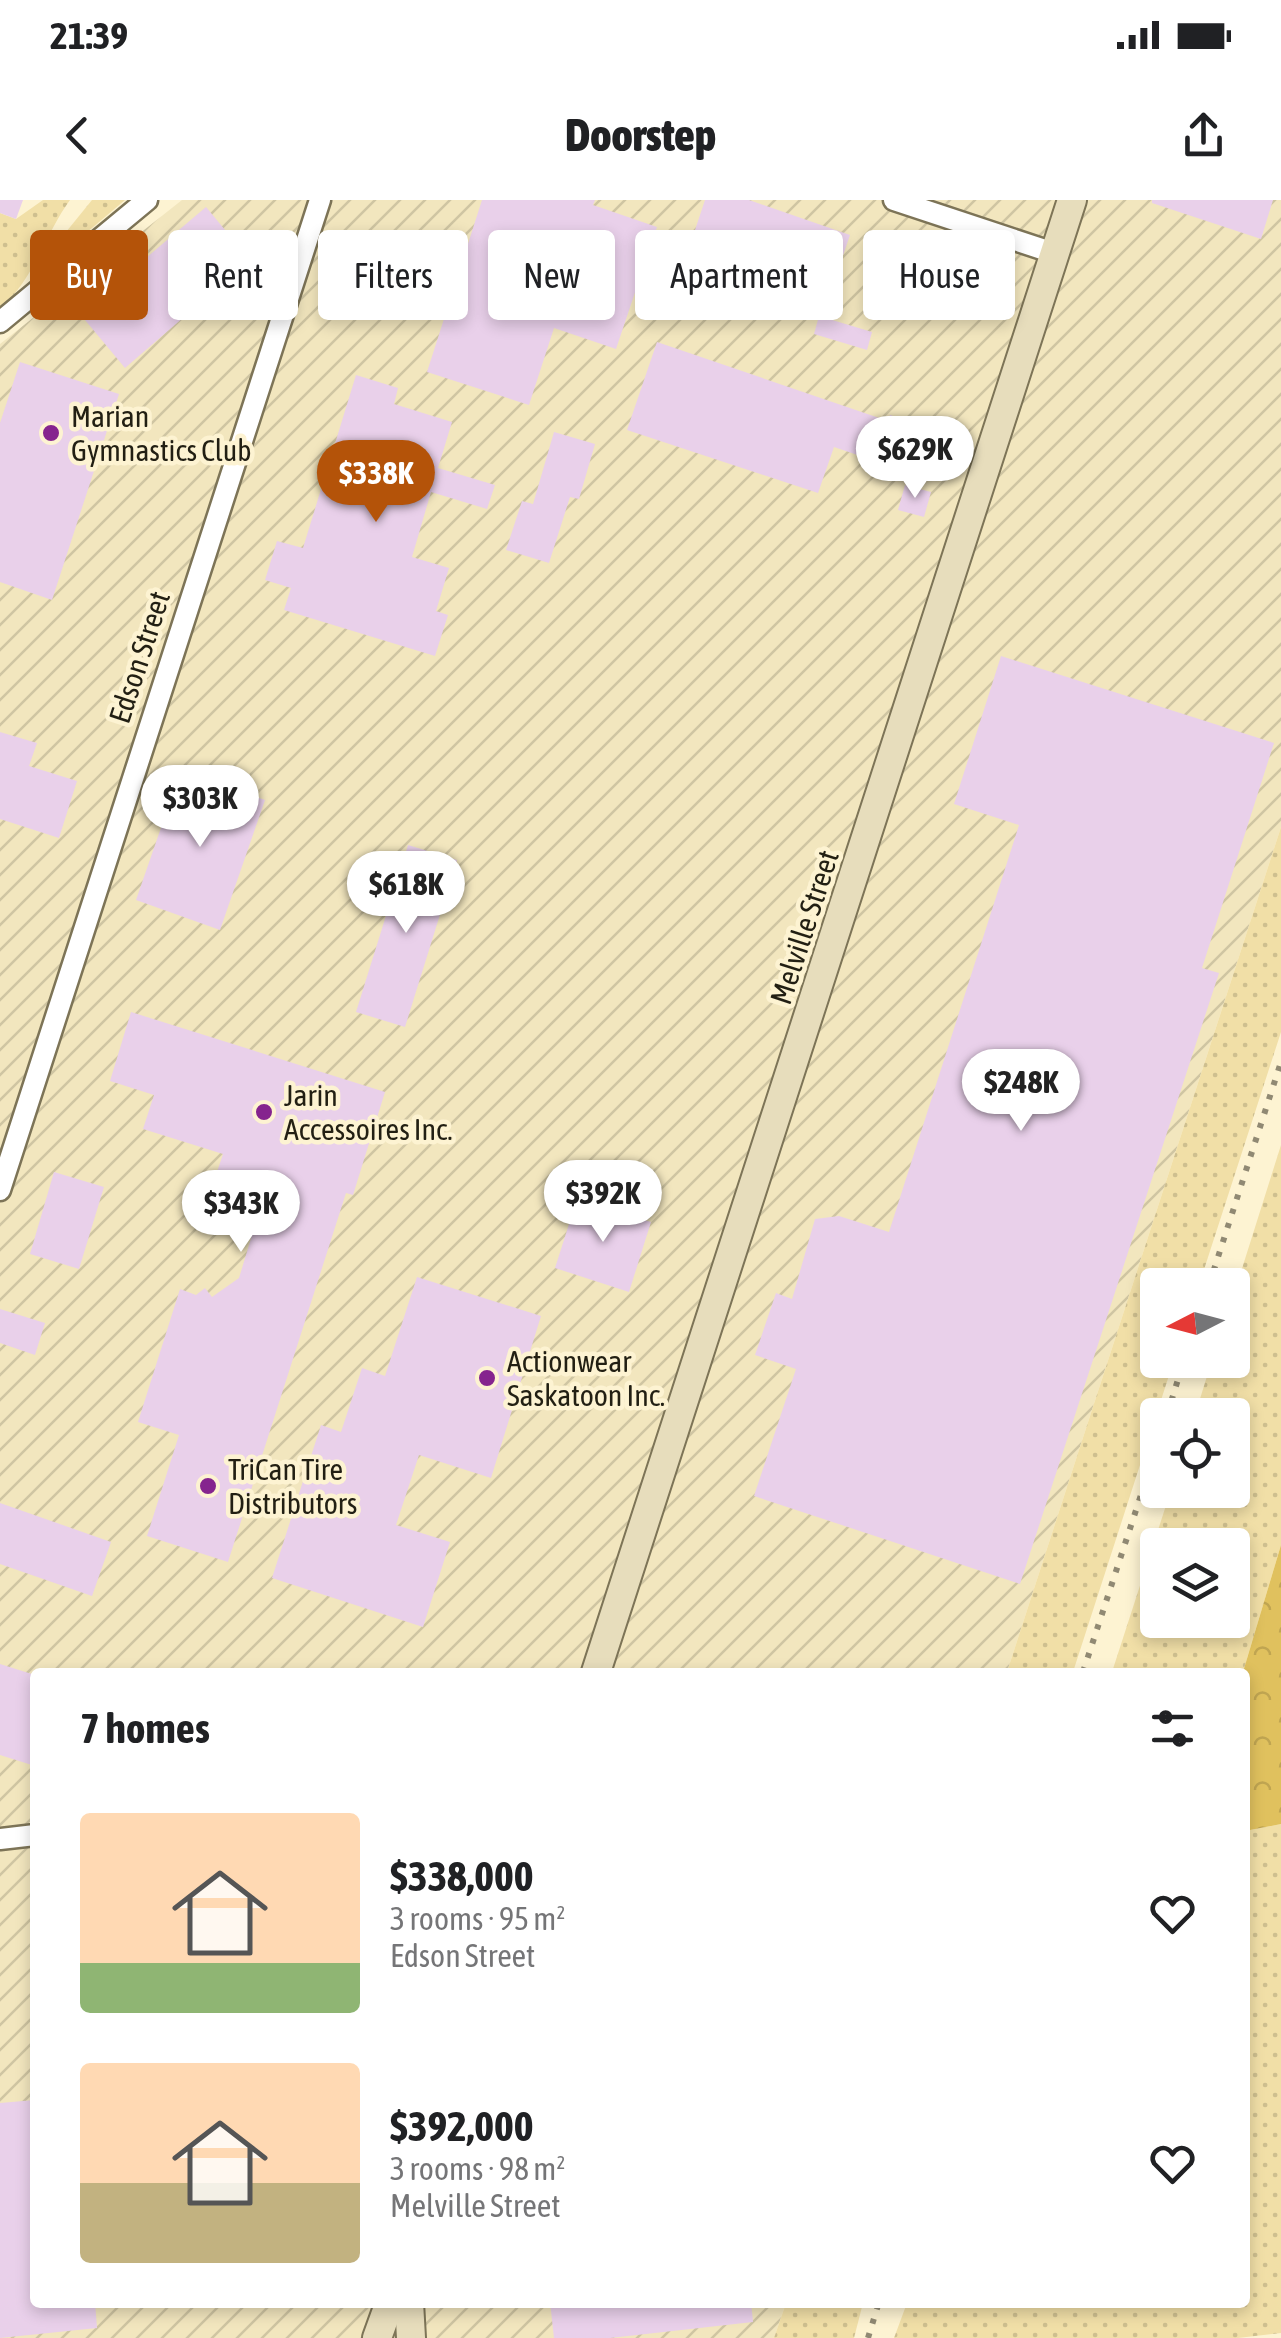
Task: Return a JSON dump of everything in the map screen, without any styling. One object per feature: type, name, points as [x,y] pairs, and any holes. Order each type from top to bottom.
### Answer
[{"type":"street","points":[[0,322],[147,200]]},
{"type":"street","name":"Edson Street","points":[[0,1190],[320,200]]},
{"type":"street","points":[[894,200],[1056,254]]},
{"type":"street","name":"Melville Street","points":[[597,1668],[1072,200]]},
{"type":"street","points":[[0,1838],[30,1835]]},
{"type":"street","points":[[377,2338],[388,2308]]},
{"type":"street","points":[[410,2308],[412,2338]]},
{"type":"shaded area","points":[[43,200],[70,200],[52,230],[30,230],[30,271],[0,308],[0,213],[16,219]]},
{"type":"shaded area","points":[[92,200],[125,200],[90,230],[68,230]]},
{"type":"shaded area","points":[[182,200],[1281,200],[1281,827],[1008,1668],[30,1668],[30,2308],[784,2308],[774,2338],[0,2338],[0,344],[30,320],[148,320],[148,230],[144,230]]},
{"type":"shaded area","points":[[1281,827],[1281,1032],[1205,1268],[1140,1268],[1140,1378],[1168,1378],[1162,1398],[1140,1398],[1140,1465],[1074,1668],[1008,1668]]},
{"type":"shaded area","points":[[1281,1145],[1281,1545],[1244,1668],[1113,1668],[1140,1586],[1140,1638],[1250,1638],[1250,1528],[1159,1528],[1165,1508],[1250,1508],[1250,1398],[1200,1398],[1206,1378],[1250,1378],[1250,1268],[1242,1268]]},
{"type":"shaded area","points":[[1281,1824],[1281,2333],[1238,2338],[894,2338],[905,2308],[1250,2308],[1250,1830]]},
{"type":"shaded area","points":[[784,2308],[862,2308],[854,2338],[774,2338]]},
{"type":"green space","points":[[1281,1545],[1281,1824],[1250,1830],[1250,1668],[1244,1668]]},
{"type":"building","points":[[0,200],[23,200],[16,219],[0,213]]},
{"type":"building","points":[[482,200],[595,200],[593,205],[657,227],[635,230],[635,292],[616,349],[554,328],[529,405],[427,372],[444,320],[468,320],[468,244]]},
{"type":"building","points":[[705,200],[749,200],[836,230],[695,230]]},
{"type":"building","points":[[1152,200],[1273,200],[1261,239]]},
{"type":"building","points":[[206,207],[225,230],[179,230]]},
{"type":"building","points":[[843,233],[850,235],[843,255]]},
{"type":"building","points":[[168,239],[168,320],[181,320],[125,368],[85,320],[148,320],[148,256]]},
{"type":"building","points":[[818,320],[832,320],[872,332],[867,350],[814,334]]},
{"type":"building","points":[[657,342],[888,421],[890,415],[909,421],[901,448],[882,442],[875,461],[834,447],[818,493],[627,430]]},
{"type":"building","points":[[20,362],[119,394],[52,600],[0,582],[0,423]]},
{"type":"building","points":[[356,375],[398,388],[394,404],[452,422],[438,468],[495,485],[487,509],[431,492],[412,557],[449,568],[436,611],[448,615],[435,656],[284,610],[291,588],[265,580],[277,541],[303,548]]},
{"type":"building","points":[[554,432],[595,444],[579,499],[570,497],[549,563],[506,550],[522,501],[533,504]]},
{"type":"building","points":[[905,485],[931,492],[924,517],[898,510]]},
{"type":"building","points":[[1001,656],[1274,743],[1202,968],[1219,973],[1020,1584],[754,1496],[796,1369],[755,1355],[776,1293],[792,1299],[815,1219],[839,1216],[889,1232],[1019,825],[954,804]]},
{"type":"building","points":[[0,732],[37,743],[29,766],[77,781],[59,838],[0,819]]},
{"type":"building","points":[[181,770],[265,800],[220,930],[136,900]]},
{"type":"building","points":[[408,845],[457,860],[405,1027],[356,1012]]},
{"type":"building","points":[[131,1012],[385,1092],[353,1195],[346,1193],[228,1562],[147,1536],[179,1435],[138,1422],[180,1289],[196,1295],[205,1288],[212,1297],[239,1278],[256,1222],[244,1225],[241,1211],[229,1213],[227,1205],[208,1199],[223,1154],[143,1129],[154,1095],[110,1081]]},
{"type":"building","points":[[54,1172],[104,1187],[79,1269],[30,1254]]},
{"type":"building","points":[[577,1199],[651,1222],[629,1292],[555,1268]]},
{"type":"building","points":[[417,1277],[541,1316],[491,1478],[419,1455],[396,1525],[450,1542],[423,1627],[272,1578],[321,1425],[341,1432],[362,1368],[385,1376]]},
{"type":"building","points":[[0,1309],[45,1323],[35,1355],[0,1343]]},
{"type":"building","points":[[0,1503],[111,1542],[92,1596],[0,1564]]},
{"type":"building","points":[[0,1664],[30,1673],[30,1764],[0,1755]]},
{"type":"building","points":[[30,2100],[30,2308],[95,2308],[97,2328],[0,2338],[0,2103]]},
{"type":"building","points":[[551,2308],[752,2308],[753,2322],[610,2338],[554,2338]]},
{"type":"railway","points":[[1214,1268],[1281,1062]]},
{"type":"railway","points":[[1172,1398],[1178,1378]]},
{"type":"railway","points":[[1084,1668],[1140,1498]]},
{"type":"railway","points":[[868,2338],[877,2308]]},
{"type":"place","name":"Marian Gymnastics Club","points":[[51,433]]},
{"type":"place","name":"Jarin Accessoires Inc.","points":[[264,1112]]},
{"type":"place","name":"Actionwear Saskatoon Inc.","points":[[487,1378]]},
{"type":"place","name":"TriCan Tire Distributors","points":[[208,1486]]}]
